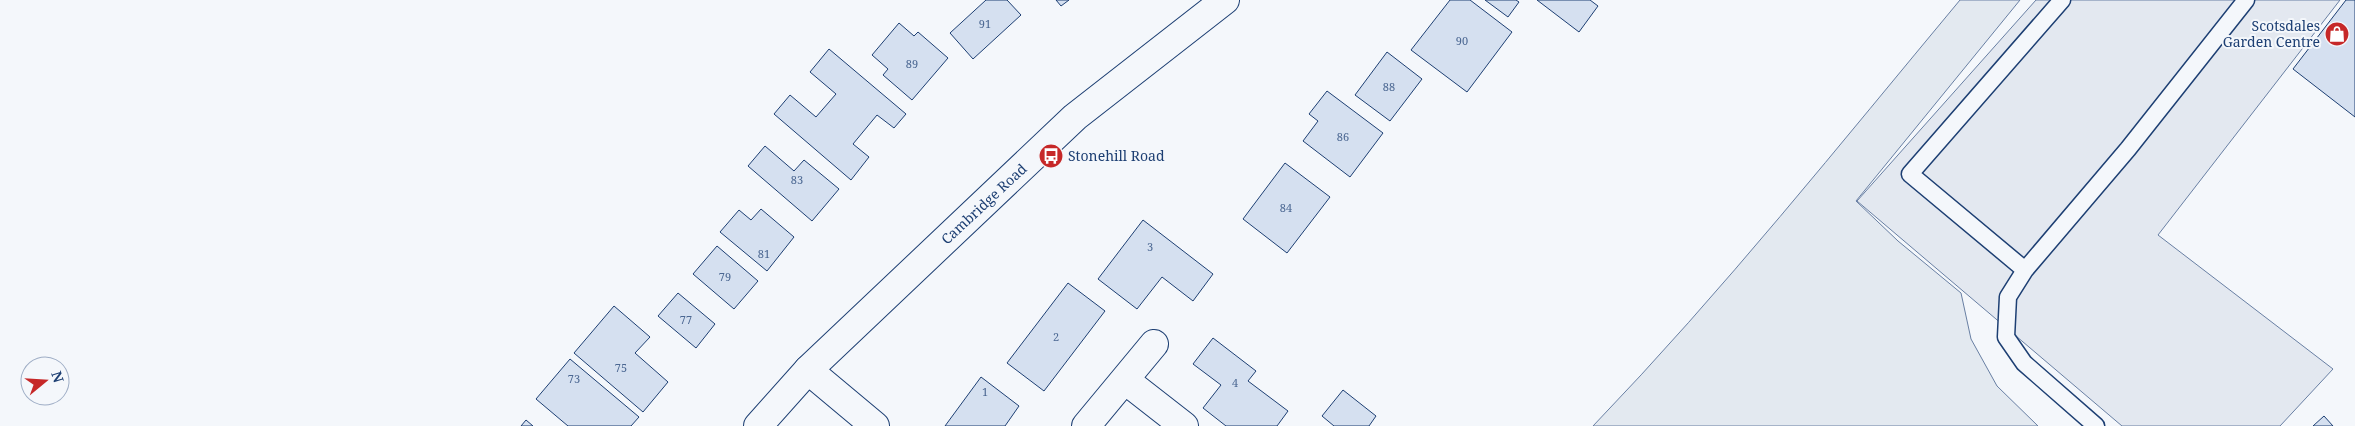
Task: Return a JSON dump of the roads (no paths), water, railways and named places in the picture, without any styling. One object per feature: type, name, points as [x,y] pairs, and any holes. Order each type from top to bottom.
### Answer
[{"type":"main road","name":"Cambridge Road","points":[[758,426],[808,370],[1076,117],[1225,0]]},
{"type":"main road","points":[[1086,426],[1154,344]]},
{"type":"main road","points":[[808,370],[875,426]]},
{"type":"main road","points":[[1125,380],[1184,426]]},
{"type":"lane","points":[[2026,270],[1910,174],[2062,0]]},
{"type":"lane","points":[[2096,426],[2024,363],[2006,336],[2008,297],[2026,270],[2128,148],[2246,0]]},
{"type":"place","name":"Scotsdales Garden Centre","points":[[2337,34]]},
{"type":"place","name":"Stonehill Road","points":[[1051,156]]}]
